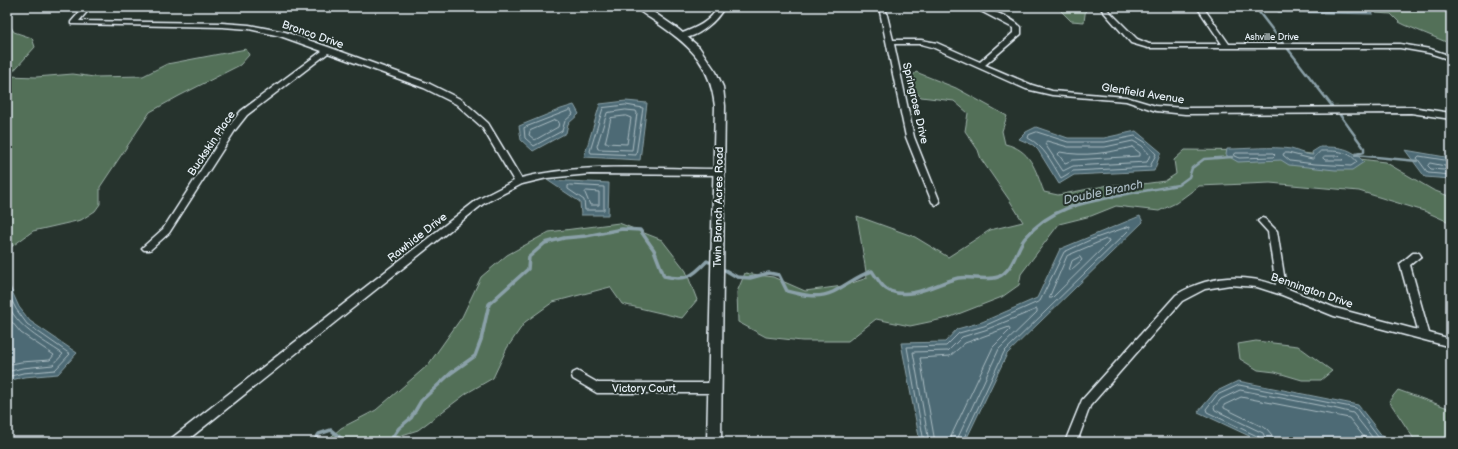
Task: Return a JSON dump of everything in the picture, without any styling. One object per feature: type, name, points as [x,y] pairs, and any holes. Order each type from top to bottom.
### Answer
[{"type":"street","name":"Bronco Drive","points":[[88,7],[73,23],[222,25],[249,27],[282,34],[427,86],[459,102],[485,125],[519,182]]},
{"type":"street","name":"Twin Branch Acres Road","points":[[640,7],[683,36],[703,57],[717,84],[720,106],[714,442]]},
{"type":"street","points":[[683,36],[702,28],[718,15],[721,7]]},
{"type":"street","name":"Springrose Drive","points":[[882,7],[910,137],[936,202]]},
{"type":"street","points":[[976,7],[1010,22],[1017,27],[1017,34],[981,65]]},
{"type":"street","points":[[1200,7],[1227,46]]},
{"type":"street","name":"Ashville Drive","points":[[1105,10],[1134,41],[1148,46],[1400,46],[1430,51],[1451,58]]},
{"type":"street","name":"Glenfield Avenue","points":[[890,42],[921,42],[934,45],[1029,87],[1052,93],[1126,99],[1156,108],[1178,110],[1411,110],[1451,116]]},
{"type":"street","name":"Buckskin Place","points":[[147,248],[166,231],[233,127],[244,113],[328,50]]},
{"type":"street","name":"Rawhide Drive","points":[[176,442],[480,202],[519,182],[547,175],[590,171],[719,172]]},
{"type":"street","points":[[1262,221],[1272,232],[1282,291]]},
{"type":"street","points":[[1416,256],[1405,264],[1425,336]]},
{"type":"street","name":"Bennington Drive","points":[[1071,442],[1086,403],[1179,298],[1190,290],[1209,283],[1231,281],[1256,283],[1282,291],[1332,311],[1451,343]]},
{"type":"street","name":"Victory Court","points":[[577,376],[597,388],[715,388]]},
{"type":"green space","points":[[1057,7],[1086,7],[1084,22],[1071,21]]},
{"type":"green space","points":[[1374,7],[1451,7],[1451,44],[1399,22],[1391,14],[1376,13]]},
{"type":"green space","points":[[7,21],[14,32],[32,38],[35,47],[9,76],[36,77],[73,74],[94,77],[143,76],[167,64],[246,49],[249,55],[240,65],[150,112],[100,187],[100,204],[95,211],[81,220],[33,231],[7,250]]},
{"type":"green space","points":[[916,72],[956,88],[1007,116],[1002,131],[1005,144],[1021,151],[1031,162],[1035,168],[1044,192],[1058,195],[1109,185],[1135,185],[1165,181],[1176,174],[1174,160],[1185,150],[1280,151],[1385,162],[1433,190],[1451,197],[1451,223],[1424,211],[1359,191],[1270,183],[1199,186],[1176,203],[1159,211],[1116,206],[1091,216],[1059,224],[1021,274],[1019,285],[1002,297],[948,318],[910,326],[876,319],[848,341],[802,341],[766,337],[738,322],[737,292],[745,273],[773,277],[805,291],[843,286],[867,278],[857,216],[915,237],[948,257],[990,230],[1023,222],[981,159],[978,150],[965,131],[968,113],[954,101],[921,97],[907,83]]},
{"type":"green space","points":[[619,223],[662,240],[686,271],[697,300],[682,318],[622,304],[610,287],[553,302],[525,322],[507,348],[493,378],[467,393],[418,430],[380,442],[325,442],[341,428],[376,410],[428,365],[462,317],[481,277],[507,255],[549,232]]},
{"type":"green space","points":[[1256,341],[1298,346],[1332,371],[1321,380],[1302,380],[1275,372],[1258,370],[1240,359],[1238,344]]},
{"type":"green space","points":[[1398,390],[1451,409],[1451,442],[1416,442],[1389,401]]},
{"type":"water","points":[[1275,7],[1371,7],[1373,14],[1278,12]]},
{"type":"water","points":[[626,101],[647,103],[640,160],[584,157],[600,104]]},
{"type":"water","points":[[574,105],[579,114],[568,124],[566,133],[533,151],[521,140],[519,126]]},
{"type":"water","points":[[1036,127],[1068,138],[1104,138],[1136,131],[1161,152],[1154,171],[1074,175],[1059,184],[1038,150],[1033,145],[1019,139],[1026,132]]},
{"type":"water","points":[[1320,147],[1344,149],[1354,153],[1364,162],[1352,170],[1335,170],[1289,165],[1281,160],[1238,162],[1226,155],[1227,149],[1283,148],[1313,155],[1312,152]]},
{"type":"water","points":[[1405,150],[1451,158],[1451,179],[1425,177]]},
{"type":"water","points":[[547,180],[609,183],[608,215],[581,215],[580,202]]},
{"type":"water","points":[[1140,216],[1143,222],[1007,354],[965,442],[920,442],[901,343],[945,342],[957,329],[982,322],[1037,298],[1060,249]]},
{"type":"water","points":[[7,287],[10,287],[19,307],[30,321],[77,353],[58,374],[24,377],[7,381]]},
{"type":"water","points":[[1238,381],[1358,405],[1387,442],[1262,442],[1198,412],[1215,392]]},
{"type":"waterway","name":"Double Branch","points":[[1255,7],[1282,42]]},
{"type":"waterway","name":"Double Branch","points":[[1288,49],[1332,106]]},
{"type":"waterway","name":"Double Branch","points":[[1340,115],[1364,148],[1364,152],[1356,154]]},
{"type":"waterway","name":"Double Branch","points":[[1355,155],[1417,161]]},
{"type":"waterway","name":"Double Branch","points":[[1115,196],[1178,185],[1189,177],[1192,168],[1204,159],[1232,157]]},
{"type":"waterway","name":"Double Branch","points":[[725,270],[737,277],[750,278],[769,273],[779,275],[787,291],[816,296],[833,292],[862,275],[872,271],[885,288],[898,293],[916,292],[958,278],[994,278],[1008,270],[1025,238],[1046,219],[1081,204],[1121,195]]},
{"type":"waterway","name":"Double Branch","points":[[389,442],[399,428],[411,418],[421,401],[451,373],[475,356],[481,340],[489,304],[528,269],[529,257],[545,243],[564,238],[586,236],[622,229],[640,230],[654,250],[664,276],[683,278],[693,274],[707,261],[709,262]]},
{"type":"waterway","name":"Double Branch","points":[[313,442],[319,434],[331,430],[346,442]]}]
